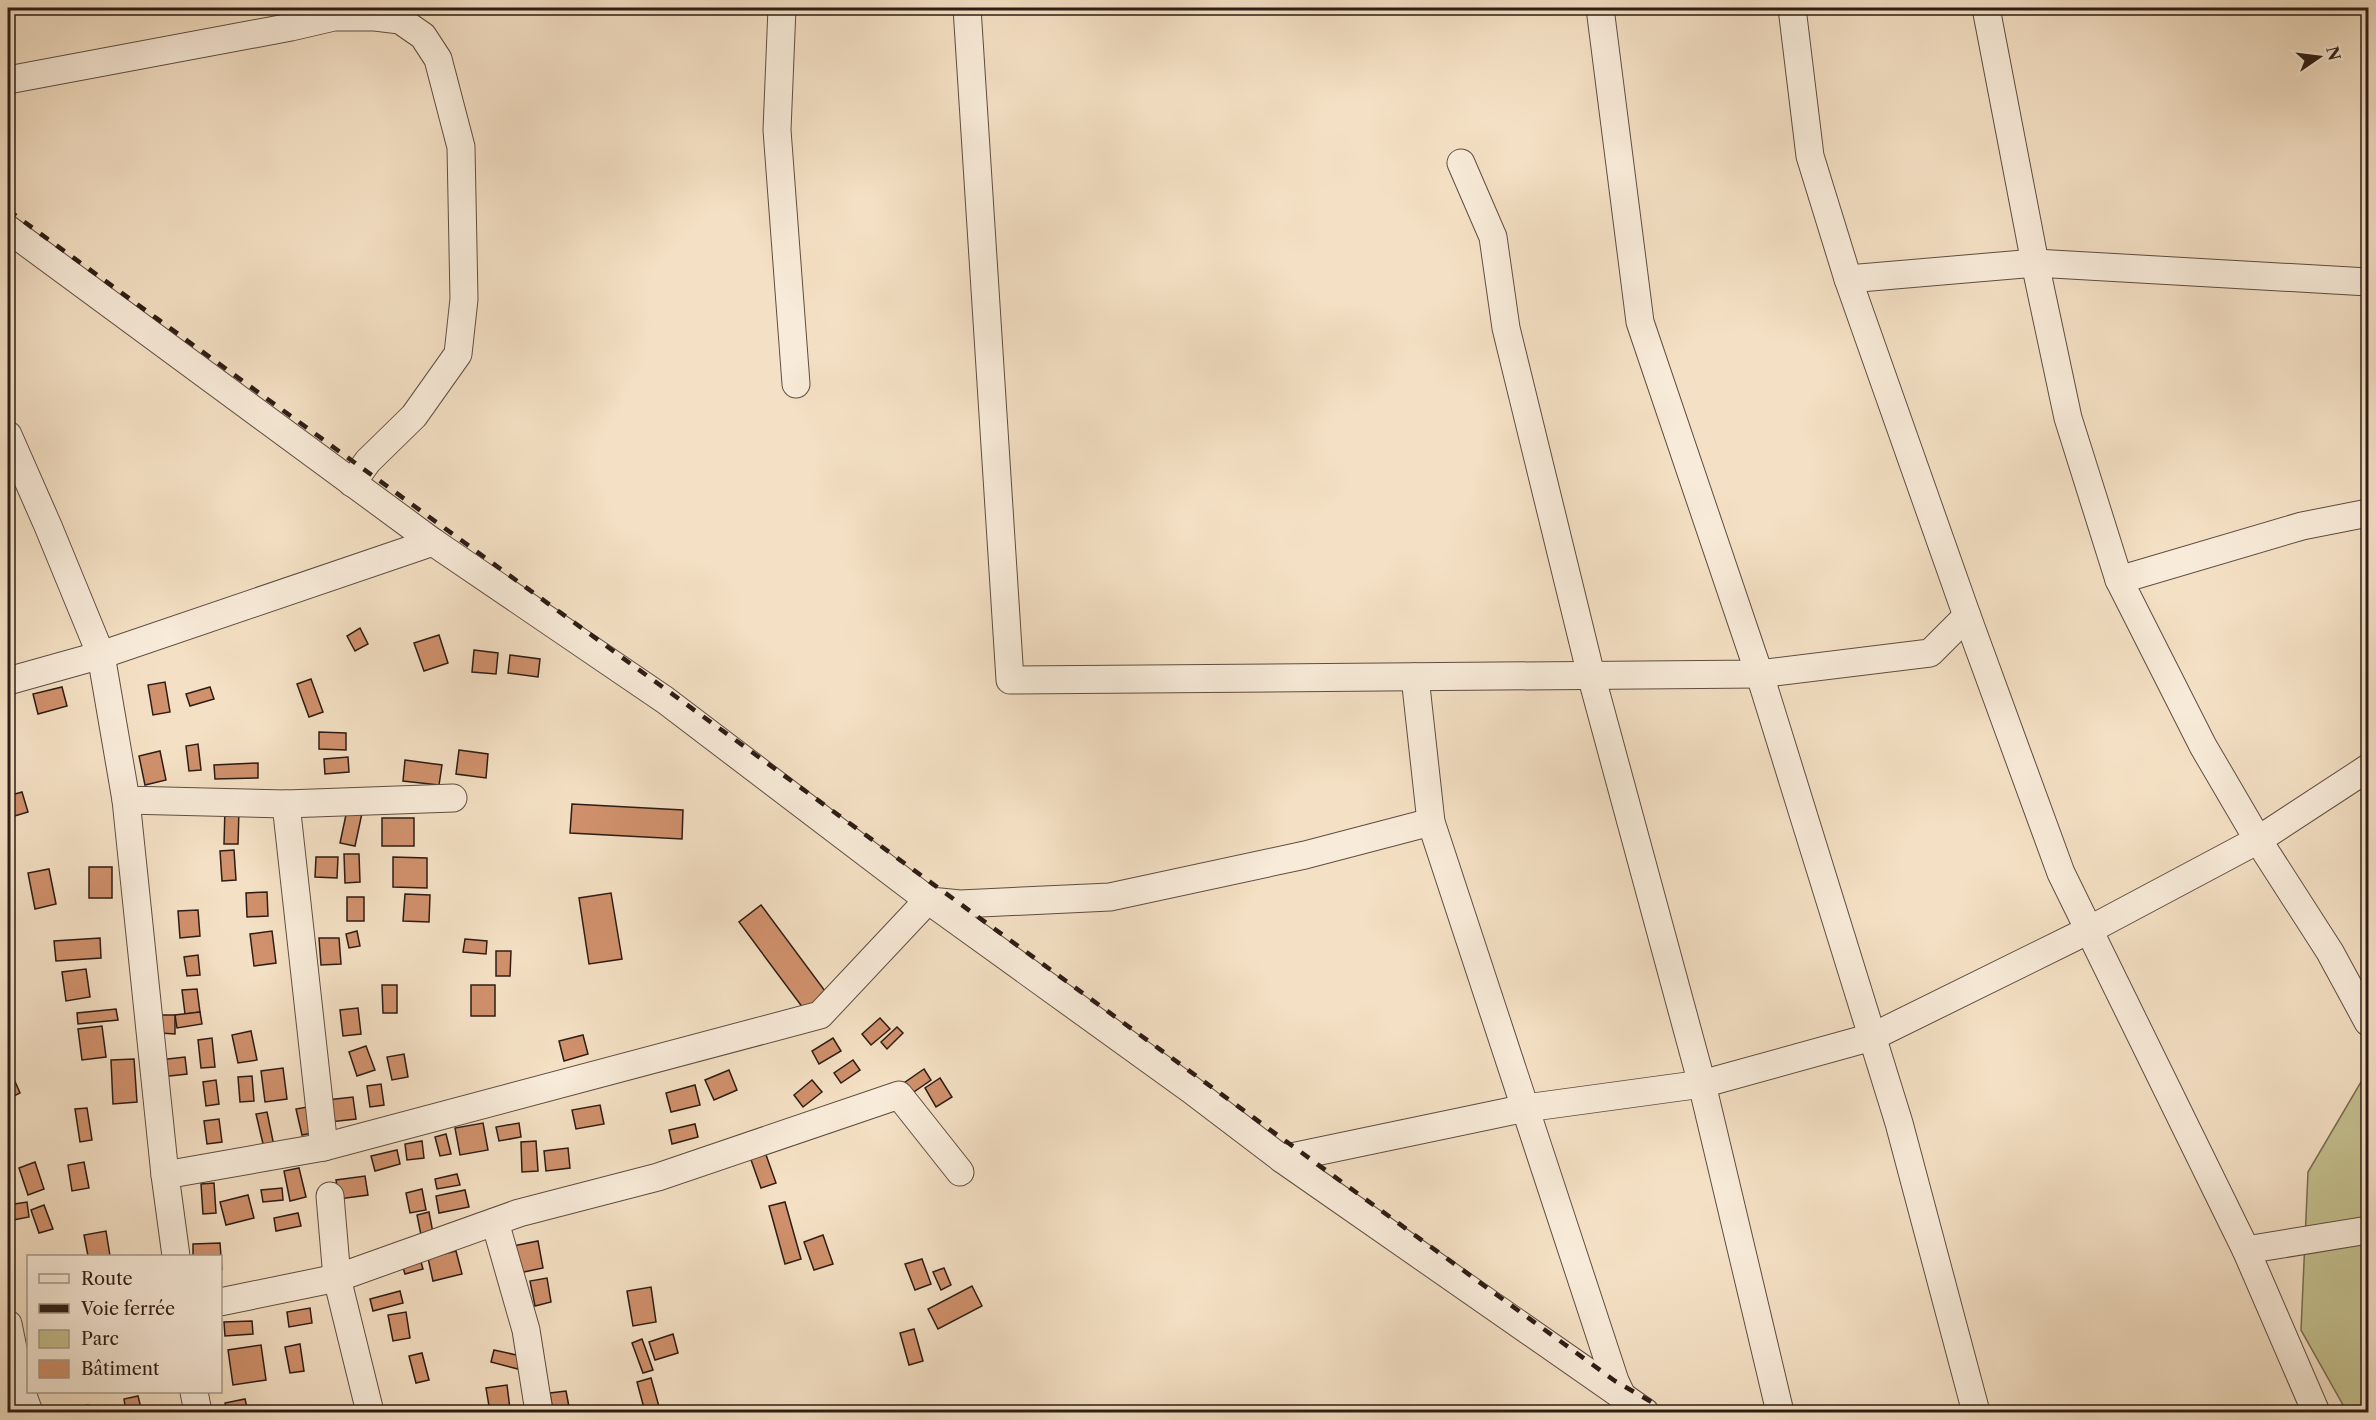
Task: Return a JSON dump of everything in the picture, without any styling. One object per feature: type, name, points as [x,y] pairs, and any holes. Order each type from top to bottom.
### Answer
[{"type":"street","points":[[782,8],[777,130],[796,384]]},
{"type":"street","points":[[967,8],[1010,680],[1759,674],[1930,653],[1967,616]]},
{"type":"street","points":[[1600,8],[1640,322],[1759,674],[1899,1123],[1976,1413]]},
{"type":"street","points":[[1792,8],[1810,156],[1848,279],[2061,873],[2246,1251],[2316,1413]]},
{"type":"street","points":[[1986,8],[2035,263],[2068,418],[2119,580],[2203,746],[2258,840],[2330,952],[2368,1022]]},
{"type":"street","points":[[8,80],[334,17],[400,20],[423,36],[438,59],[461,147],[464,299],[459,354],[414,416],[368,461],[352,483]]},
{"type":"street","points":[[1461,163],[1493,237],[1506,328],[1591,675],[1702,1084],[1780,1413]]},
{"type":"street","points":[[8,229],[433,542],[665,700],[928,900],[1282,1158],[1634,1406]]},
{"type":"street","points":[[1848,279],[2035,263],[2368,282]]},
{"type":"street","points":[[8,435],[48,525],[101,655],[126,800],[165,1175],[176,1255]]},
{"type":"street","points":[[2119,580],[2302,526],[2368,513]]},
{"type":"street","points":[[8,681],[101,655],[433,542]]},
{"type":"street","points":[[1415,676],[1431,822],[1614,1381],[1634,1406]]},
{"type":"street","points":[[1282,1158],[1526,1108],[1702,1084],[1872,1037],[2089,930],[2258,840],[2368,768]]},
{"type":"street","points":[[126,800],[286,804],[453,798]]},
{"type":"street","points":[[286,804],[324,1146]]},
{"type":"street","points":[[928,900],[960,904],[1110,897],[1305,855],[1431,822]]},
{"type":"street","points":[[165,1175],[324,1146],[820,1015],[928,900]]},
{"type":"street","points":[[222,1302],[337,1278],[519,1213],[658,1177],[899,1095],[960,1172]]},
{"type":"street","points":[[330,1196],[337,1278],[370,1413]]},
{"type":"street","points":[[495,1222],[526,1330],[539,1413]]},
{"type":"street","points":[[2246,1251],[2368,1230]]},
{"type":"street","points":[[8,1324],[20,1402]]},
{"type":"street","points":[[194,1393],[198,1413]]},
{"type":"green space","points":[[2368,1070],[2368,1412],[2347,1412],[2301,1330],[2308,1172]]},
{"type":"building","points":[[360,628],[368,644],[355,651],[347,636]]},
{"type":"building","points":[[439,635],[448,663],[424,671],[414,643]]},
{"type":"building","points":[[474,650],[498,653],[496,674],[472,672]]},
{"type":"building","points":[[510,655],[540,659],[538,677],[508,673]]},
{"type":"building","points":[[311,679],[323,712],[309,717],[297,684]]},
{"type":"building","points":[[165,682],[170,712],[153,715],[148,685]]},
{"type":"building","points":[[62,687],[67,706],[38,714],[33,694]]},
{"type":"building","points":[[210,687],[214,699],[190,706],[186,694]]},
{"type":"building","points":[[319,732],[346,733],[346,750],[319,749]]},
{"type":"building","points":[[198,744],[201,770],[189,771],[186,746]]},
{"type":"building","points":[[459,750],[488,754],[486,778],[456,774]]},
{"type":"building","points":[[160,751],[166,780],[145,785],[139,756]]},
{"type":"building","points":[[348,757],[349,772],[325,774],[324,759]]},
{"type":"building","points":[[405,760],[442,765],[439,785],[403,781]]},
{"type":"building","points":[[258,763],[258,778],[215,779],[214,765]]},
{"type":"building","points":[[22,792],[28,812],[8,818],[8,796]]},
{"type":"building","points":[[572,804],[683,810],[682,839],[570,833]]},
{"type":"building","points":[[225,808],[239,809],[238,844],[224,844]]},
{"type":"building","points":[[347,810],[362,813],[355,846],[340,843]]},
{"type":"building","points":[[382,818],[414,818],[414,846],[382,846]]},
{"type":"building","points":[[234,850],[236,880],[222,881],[220,851]]},
{"type":"building","points":[[344,854],[359,854],[360,882],[345,883]]},
{"type":"building","points":[[316,857],[338,857],[337,878],[315,877]]},
{"type":"building","points":[[393,857],[427,858],[427,888],[393,887]]},
{"type":"building","points":[[89,867],[112,867],[112,898],[89,898]]},
{"type":"building","points":[[49,869],[56,904],[35,909],[28,873]]},
{"type":"building","points":[[267,892],[268,916],[247,917],[246,893]]},
{"type":"building","points":[[611,893],[622,959],[589,964],[579,898]]},
{"type":"building","points":[[405,894],[430,895],[429,922],[403,921]]},
{"type":"building","points":[[347,897],[364,897],[364,921],[347,921]]},
{"type":"building","points":[[761,905],[828,995],[806,1012],[739,922]]},
{"type":"building","points":[[198,910],[200,936],[180,938],[178,911]]},
{"type":"building","points":[[272,931],[276,963],[254,966],[250,934]]},
{"type":"building","points":[[357,931],[360,946],[349,948],[346,934]]},
{"type":"building","points":[[100,938],[101,958],[56,961],[54,941]]},
{"type":"building","points":[[319,938],[339,938],[341,964],[321,965]]},
{"type":"building","points":[[465,939],[487,941],[486,954],[463,952]]},
{"type":"building","points":[[496,951],[511,951],[510,976],[496,976]]},
{"type":"building","points":[[198,955],[200,975],[187,976],[184,957]]},
{"type":"building","points":[[86,969],[90,997],[66,1001],[62,972]]},
{"type":"building","points":[[382,985],[397,985],[397,1013],[383,1013]]},
{"type":"building","points":[[471,985],[495,985],[495,1016],[471,1016]]},
{"type":"building","points":[[197,989],[200,1012],[185,1014],[182,990]]},
{"type":"building","points":[[358,1008],[361,1034],[343,1036],[340,1010]]},
{"type":"building","points":[[116,1009],[118,1020],[78,1024],[77,1013]]},
{"type":"building","points":[[200,1012],[202,1024],[177,1028],[175,1015]]},
{"type":"building","points":[[161,1015],[175,1015],[175,1034],[160,1033]]},
{"type":"building","points":[[880,1018],[890,1029],[871,1045],[862,1034]]},
{"type":"building","points":[[102,1026],[106,1057],[82,1060],[78,1029]]},
{"type":"building","points":[[897,1027],[903,1033],[887,1049],[881,1042]]},
{"type":"building","points":[[251,1031],[257,1060],[238,1063],[232,1035]]},
{"type":"building","points":[[583,1035],[588,1054],[564,1061],[559,1041]]},
{"type":"building","points":[[212,1038],[215,1067],[201,1068],[198,1040]]},
{"type":"building","points":[[833,1038],[841,1051],[819,1064],[812,1051]]},
{"type":"building","points":[[366,1046],[375,1070],[357,1076],[349,1052]]},
{"type":"building","points":[[404,1054],[408,1077],[392,1080],[387,1057]]},
{"type":"building","points":[[185,1057],[187,1074],[161,1077],[159,1060]]},
{"type":"building","points":[[134,1059],[137,1102],[113,1104],[111,1060]]},
{"type":"building","points":[[853,1060],[860,1070],[841,1083],[834,1073]]},
{"type":"building","points":[[283,1068],[287,1099],[265,1102],[261,1071]]},
{"type":"building","points":[[924,1069],[931,1080],[908,1096],[901,1085]]},
{"type":"building","points":[[10,1070],[20,1093],[8,1099],[8,1071]]},
{"type":"building","points":[[729,1070],[737,1090],[714,1100],[705,1080]]},
{"type":"building","points":[[252,1076],[254,1101],[240,1102],[238,1077]]},
{"type":"building","points":[[940,1078],[952,1097],[936,1107],[925,1088]]},
{"type":"building","points":[[216,1080],[219,1104],[206,1106],[203,1082]]},
{"type":"building","points":[[812,1080],[822,1092],[803,1107],[794,1095]]},
{"type":"building","points":[[381,1084],[384,1105],[370,1107],[367,1086]]},
{"type":"building","points":[[695,1085],[700,1105],[671,1112],[666,1093]]},
{"type":"building","points":[[353,1097],[356,1119],[330,1122],[327,1100]]},
{"type":"building","points":[[600,1105],[604,1124],[576,1129],[572,1110]]},
{"type":"building","points":[[307,1107],[312,1133],[302,1135],[296,1109]]},
{"type":"building","points":[[87,1108],[92,1140],[80,1142],[75,1109]]},
{"type":"building","points":[[267,1112],[274,1146],[264,1148],[256,1114]]},
{"type":"building","points":[[219,1119],[222,1142],[207,1144],[204,1121]]},
{"type":"building","points":[[483,1123],[488,1150],[460,1155],[455,1128]]},
{"type":"building","points":[[519,1123],[521,1137],[499,1141],[496,1127]]},
{"type":"building","points":[[695,1124],[698,1137],[672,1144],[669,1130]]},
{"type":"building","points":[[446,1134],[451,1154],[440,1156],[435,1137]]},
{"type":"building","points":[[422,1141],[424,1158],[407,1160],[405,1144]]},
{"type":"building","points":[[536,1141],[538,1171],[522,1172],[521,1142]]},
{"type":"building","points":[[568,1148],[570,1168],[546,1171],[544,1151]]},
{"type":"building","points":[[397,1150],[400,1164],[375,1171],[371,1156]]},
{"type":"building","points":[[765,1152],[776,1183],[761,1188],[750,1157]]},
{"type":"building","points":[[35,1162],[44,1189],[28,1195],[19,1168]]},
{"type":"building","points":[[84,1162],[89,1188],[72,1191],[68,1165]]},
{"type":"building","points":[[299,1168],[306,1197],[290,1201],[284,1171]]},
{"type":"building","points":[[457,1174],[460,1185],[437,1189],[435,1179]]},
{"type":"building","points":[[365,1176],[368,1195],[339,1199],[336,1180]]},
{"type":"building","points":[[214,1183],[216,1213],[203,1214],[201,1184]]},
{"type":"building","points":[[282,1188],[283,1200],[263,1202],[261,1190]]},
{"type":"building","points":[[422,1189],[426,1210],[410,1213],[406,1193]]},
{"type":"building","points":[[465,1190],[469,1207],[439,1213],[436,1196]]},
{"type":"building","points":[[248,1195],[254,1218],[226,1225],[220,1202]]},
{"type":"building","points":[[27,1202],[29,1217],[8,1221],[8,1205]]},
{"type":"building","points":[[785,1202],[801,1259],[785,1264],[769,1206]]},
{"type":"building","points":[[44,1205],[53,1229],[39,1233],[31,1210]]},
{"type":"building","points":[[429,1212],[433,1233],[421,1235],[417,1215]]},
{"type":"building","points":[[298,1213],[301,1226],[276,1231],[274,1218]]},
{"type":"building","points":[[106,1231],[110,1255],[88,1255],[84,1235]]},
{"type":"building","points":[[823,1235],[833,1264],[814,1270],[804,1242]]},
{"type":"building","points":[[538,1241],[543,1268],[514,1274],[508,1247]]},
{"type":"building","points":[[220,1243],[221,1255],[193,1255],[193,1244]]},
{"type":"building","points":[[456,1251],[462,1274],[433,1281],[428,1258]]},
{"type":"building","points":[[419,1255],[423,1269],[405,1274],[401,1261]]},
{"type":"building","points":[[922,1259],[931,1284],[915,1290],[905,1264]]},
{"type":"building","points":[[944,1268],[951,1285],[941,1290],[933,1272]]},
{"type":"building","points":[[547,1278],[551,1302],[535,1306],[530,1281]]},
{"type":"building","points":[[972,1286],[982,1306],[938,1329],[928,1309]]},
{"type":"building","points":[[651,1287],[656,1322],[633,1326],[627,1291]]},
{"type":"building","points":[[400,1291],[403,1303],[373,1311],[370,1299]]},
{"type":"building","points":[[310,1308],[312,1323],[289,1327],[287,1312]]},
{"type":"building","points":[[406,1312],[410,1338],[393,1341],[388,1315]]},
{"type":"building","points":[[252,1321],[253,1334],[225,1336],[224,1322]]},
{"type":"building","points":[[914,1329],[923,1361],[909,1365],[900,1333]]},
{"type":"building","points":[[673,1334],[678,1353],[655,1360],[649,1342]]},
{"type":"building","points":[[642,1339],[653,1370],[643,1373],[632,1343]]},
{"type":"building","points":[[300,1344],[304,1371],[290,1373],[285,1347]]},
{"type":"building","points":[[261,1345],[266,1380],[233,1385],[228,1350]]},
{"type":"building","points":[[494,1350],[521,1356],[518,1369],[491,1362]]},
{"type":"building","points":[[422,1353],[429,1380],[416,1383],[409,1356]]},
{"type":"building","points":[[651,1378],[660,1410],[645,1412],[637,1382]]},
{"type":"building","points":[[507,1385],[510,1409],[490,1412],[486,1388]]},
{"type":"building","points":[[566,1391],[570,1412],[553,1412],[550,1393]]},
{"type":"building","points":[[138,1396],[142,1412],[126,1412],[124,1399]]},
{"type":"building","points":[[245,1399],[248,1412],[227,1412],[225,1403]]},
{"type":"building","points":[[88,1405],[90,1412],[63,1412]]},
{"type":"railway","points":[[8,210],[1615,1381],[1669,1412]]}]
